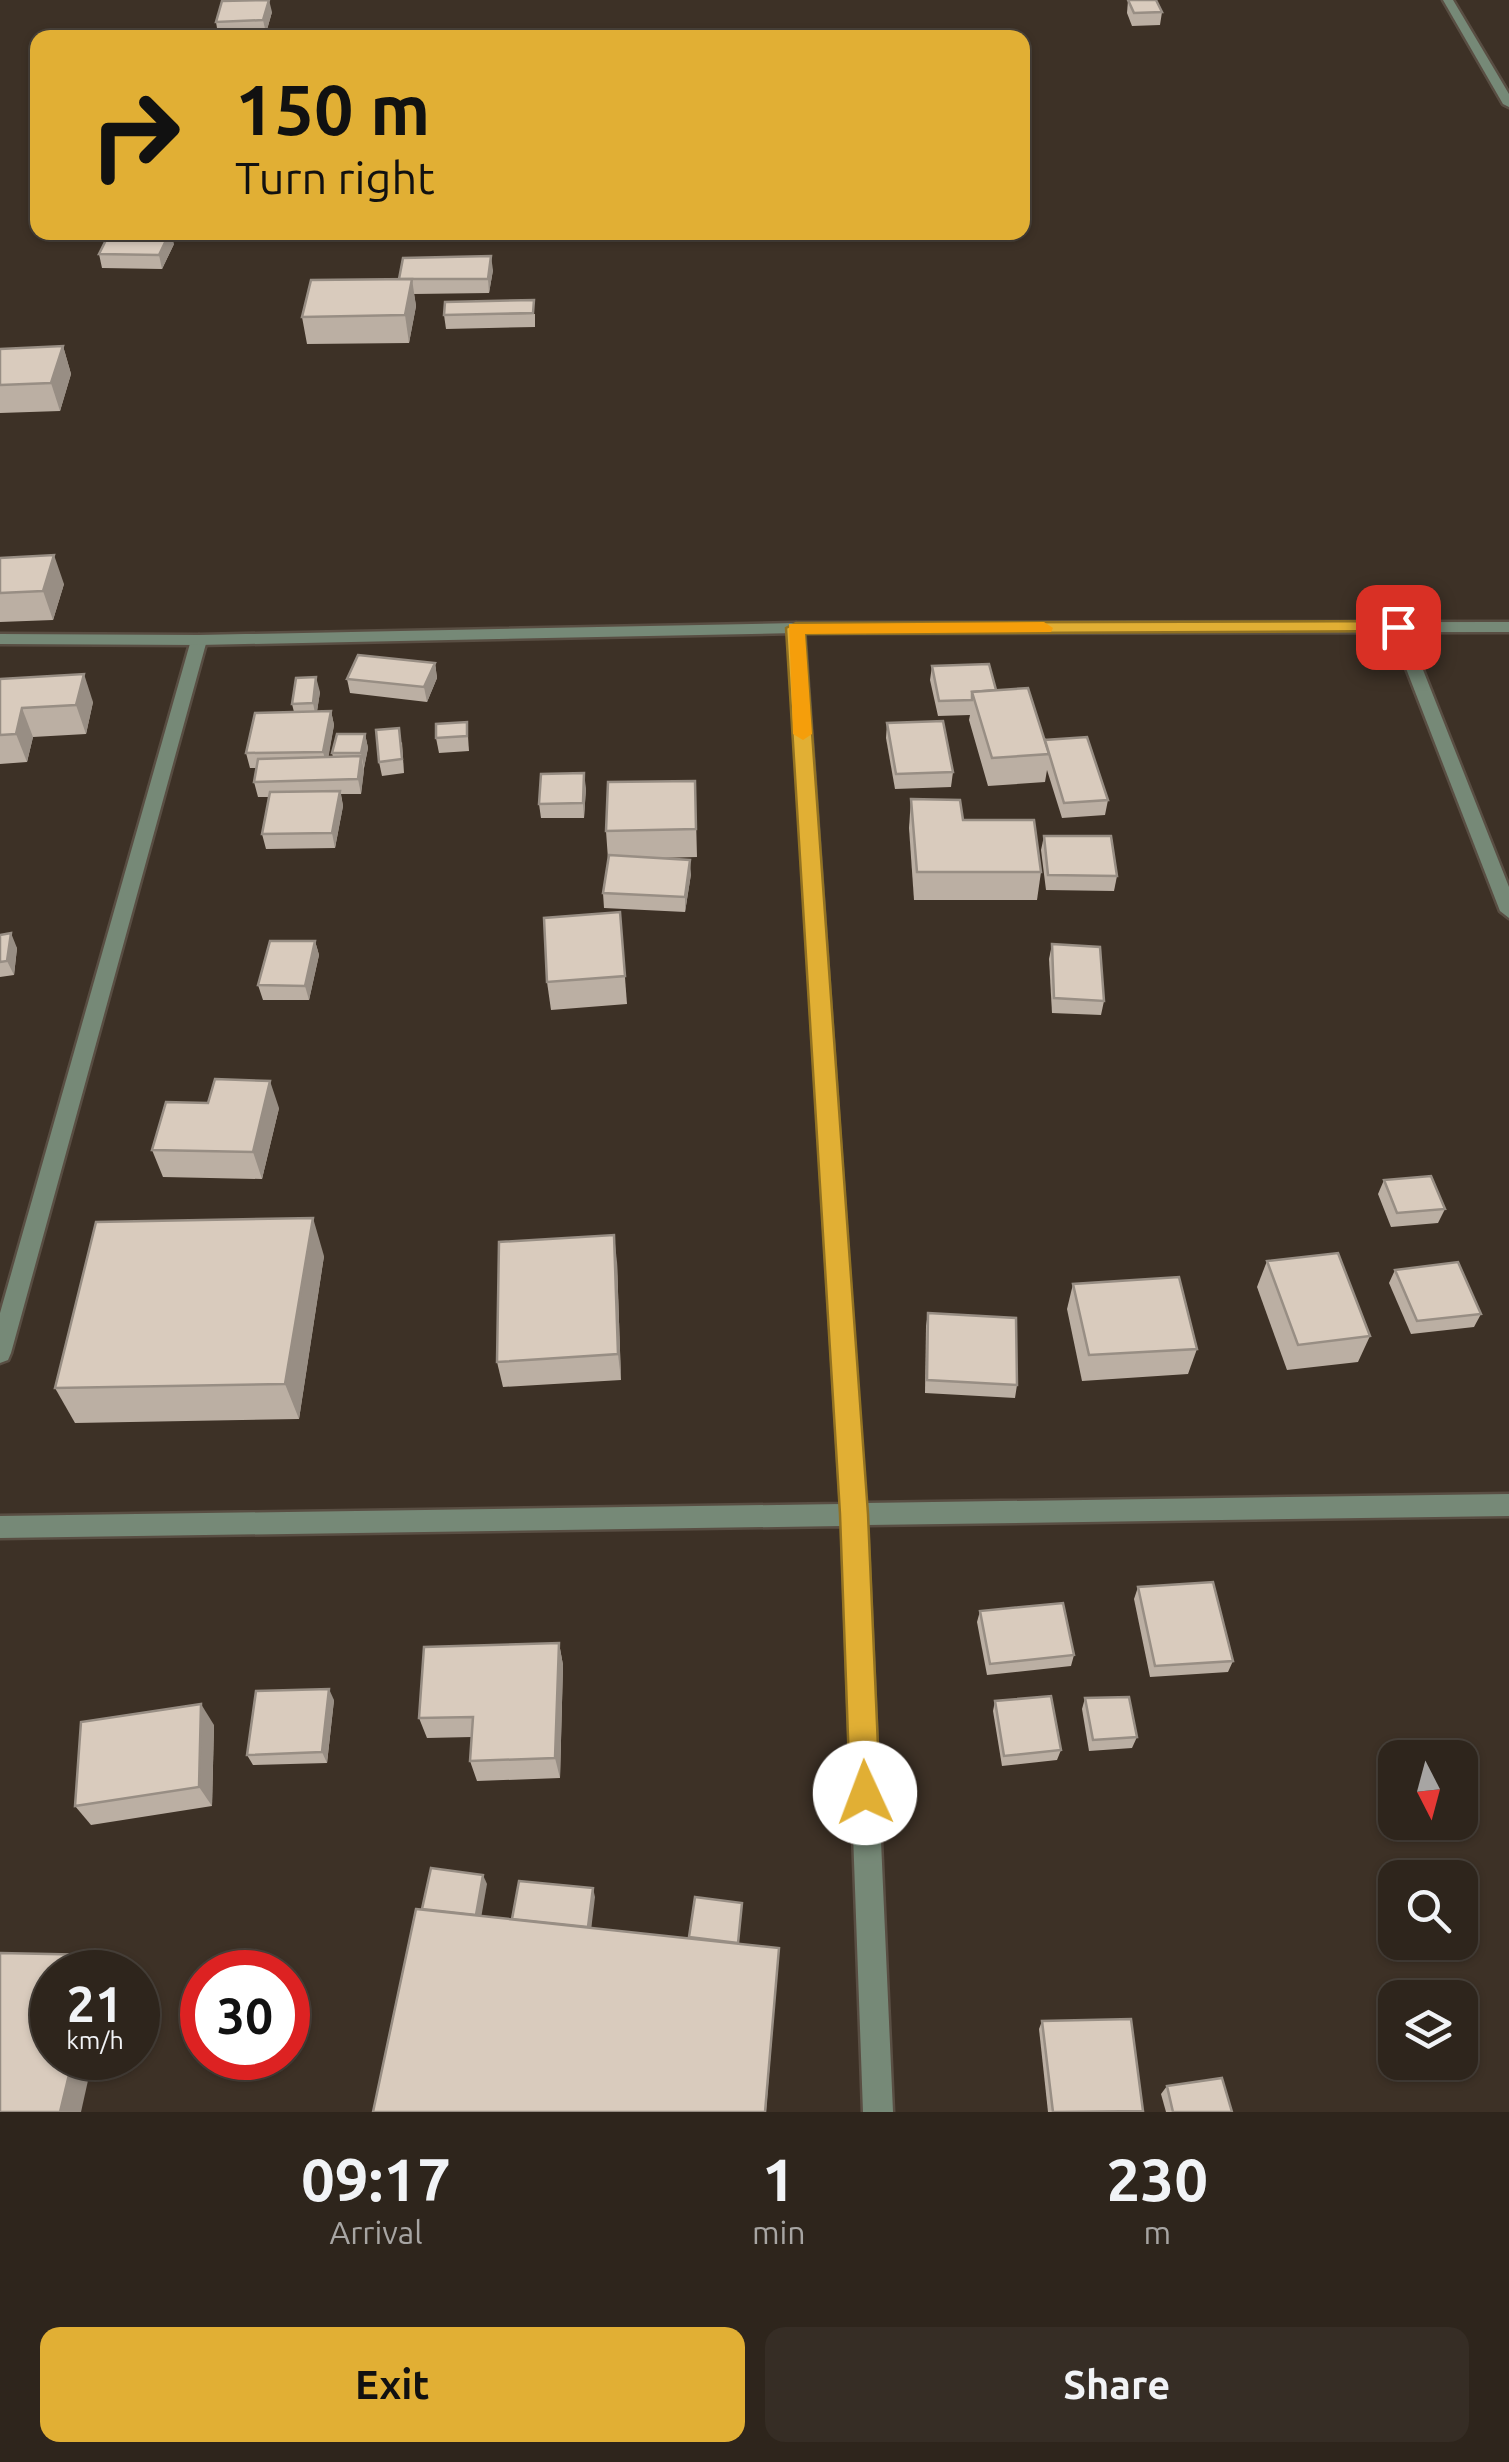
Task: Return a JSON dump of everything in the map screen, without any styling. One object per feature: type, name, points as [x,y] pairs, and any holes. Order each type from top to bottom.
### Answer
[{"type":"street","points":[[1448,0],[1509,104]]},
{"type":"street","points":[[1398,627],[1509,911]]},
{"type":"street","points":[[0,639],[199,640],[796,628],[1509,627]]},
{"type":"street","points":[[796,628],[854,1514],[878,2112]]},
{"type":"street","points":[[0,1353],[199,640]]},
{"type":"street","points":[[0,1527],[1509,1505]]},
{"type":"building","points":[[269,0],[263,20],[216,22],[222,1]]},
{"type":"building","points":[[1128,0],[1156,0],[1162,12],[1134,13]]},
{"type":"building","points":[[106,240],[166,240],[159,255],[99,254]]},
{"type":"building","points":[[491,256],[488,279],[399,279],[403,258]]},
{"type":"building","points":[[412,279],[405,315],[302,317],[311,280]]},
{"type":"building","points":[[534,300],[533,313],[444,315],[445,302]]},
{"type":"building","points":[[63,346],[51,383],[0,385],[0,349]]},
{"type":"building","points":[[54,555],[43,591],[0,593],[0,558]]},
{"type":"building","points":[[358,655],[435,663],[424,687],[347,679]]},
{"type":"building","points":[[989,664],[996,690],[972,692],[972,700],[939,701],[932,666]]},
{"type":"building","points":[[84,674],[76,705],[22,708],[16,734],[0,735],[0,679]]},
{"type":"building","points":[[316,677],[313,703],[292,704],[296,678]]},
{"type":"building","points":[[1028,688],[1049,754],[992,758],[972,692]]},
{"type":"building","points":[[331,711],[323,752],[246,753],[255,713]]},
{"type":"building","points":[[943,721],[953,772],[896,774],[887,723]]},
{"type":"building","points":[[467,722],[467,736],[436,738],[436,724]]},
{"type":"building","points":[[399,728],[402,759],[379,762],[376,730]]},
{"type":"building","points":[[337,734],[365,734],[361,753],[332,753]]},
{"type":"building","points":[[1087,737],[1108,800],[1064,803],[1045,740]]},
{"type":"building","points":[[361,756],[358,779],[254,782],[258,759]]},
{"type":"building","points":[[584,773],[583,803],[539,804],[541,774]]},
{"type":"building","points":[[695,781],[696,829],[606,831],[608,782]]},
{"type":"building","points":[[340,791],[332,833],[262,834],[270,792]]},
{"type":"building","points":[[911,799],[960,800],[963,820],[1034,820],[1041,872],[917,872]]},
{"type":"building","points":[[1044,836],[1111,836],[1117,876],[1048,875]]},
{"type":"building","points":[[609,855],[690,860],[685,897],[603,893]]},
{"type":"building","points":[[620,912],[625,976],[547,982],[544,918]]},
{"type":"building","points":[[11,933],[7,961],[0,962],[0,935]]},
{"type":"building","points":[[270,941],[315,941],[305,986],[258,985]]},
{"type":"building","points":[[1052,944],[1100,947],[1104,1001],[1054,998]]},
{"type":"building","points":[[215,1079],[270,1081],[253,1152],[152,1150],[166,1102],[208,1103]]},
{"type":"building","points":[[1431,1176],[1445,1209],[1397,1213],[1384,1180]]},
{"type":"building","points":[[313,1218],[285,1384],[55,1388],[96,1222]]},
{"type":"building","points":[[614,1235],[618,1354],[497,1362],[499,1242]]},
{"type":"building","points":[[1338,1253],[1370,1336],[1298,1345],[1267,1261]]},
{"type":"building","points":[[1458,1262],[1481,1314],[1417,1321],[1395,1270]]},
{"type":"building","points":[[1179,1277],[1197,1349],[1089,1355],[1073,1284]]},
{"type":"building","points":[[928,1313],[1016,1318],[1017,1385],[927,1380]]},
{"type":"building","points":[[1213,1582],[1233,1661],[1155,1666],[1138,1587]]},
{"type":"building","points":[[1063,1603],[1074,1655],[990,1664],[980,1611]]},
{"type":"building","points":[[559,1643],[555,1758],[470,1761],[473,1717],[419,1718],[424,1647]]},
{"type":"building","points":[[329,1689],[322,1752],[247,1755],[256,1691]]},
{"type":"building","points":[[1051,1696],[1061,1750],[1004,1756],[995,1701]]},
{"type":"building","points":[[1129,1697],[1137,1737],[1093,1740],[1085,1698]]},
{"type":"building","points":[[201,1704],[199,1787],[75,1806],[81,1722]]},
{"type":"building","points":[[431,1868],[483,1875],[476,1915],[422,1909]]},
{"type":"building","points":[[519,1881],[593,1888],[588,1927],[512,1919]]},
{"type":"building","points":[[695,1897],[742,1903],[738,1943],[689,1937]]},
{"type":"building","points":[[416,1909],[779,1948],[765,2112],[373,2112]]},
{"type":"building","points":[[0,1953],[30,1954],[30,2080],[68,2080],[60,2112],[0,2112]]},
{"type":"building","points":[[1131,2019],[1143,2111],[1053,2112],[1042,2021]]},
{"type":"building","points":[[1222,2078],[1232,2112],[1173,2112],[1167,2086]]},
{"type":"slow traffic","points":[[803,734],[796,628],[1044,628]]},
{"type":"route","points":[[865,1793],[854,1514],[796,628],[1398,627]]}]
